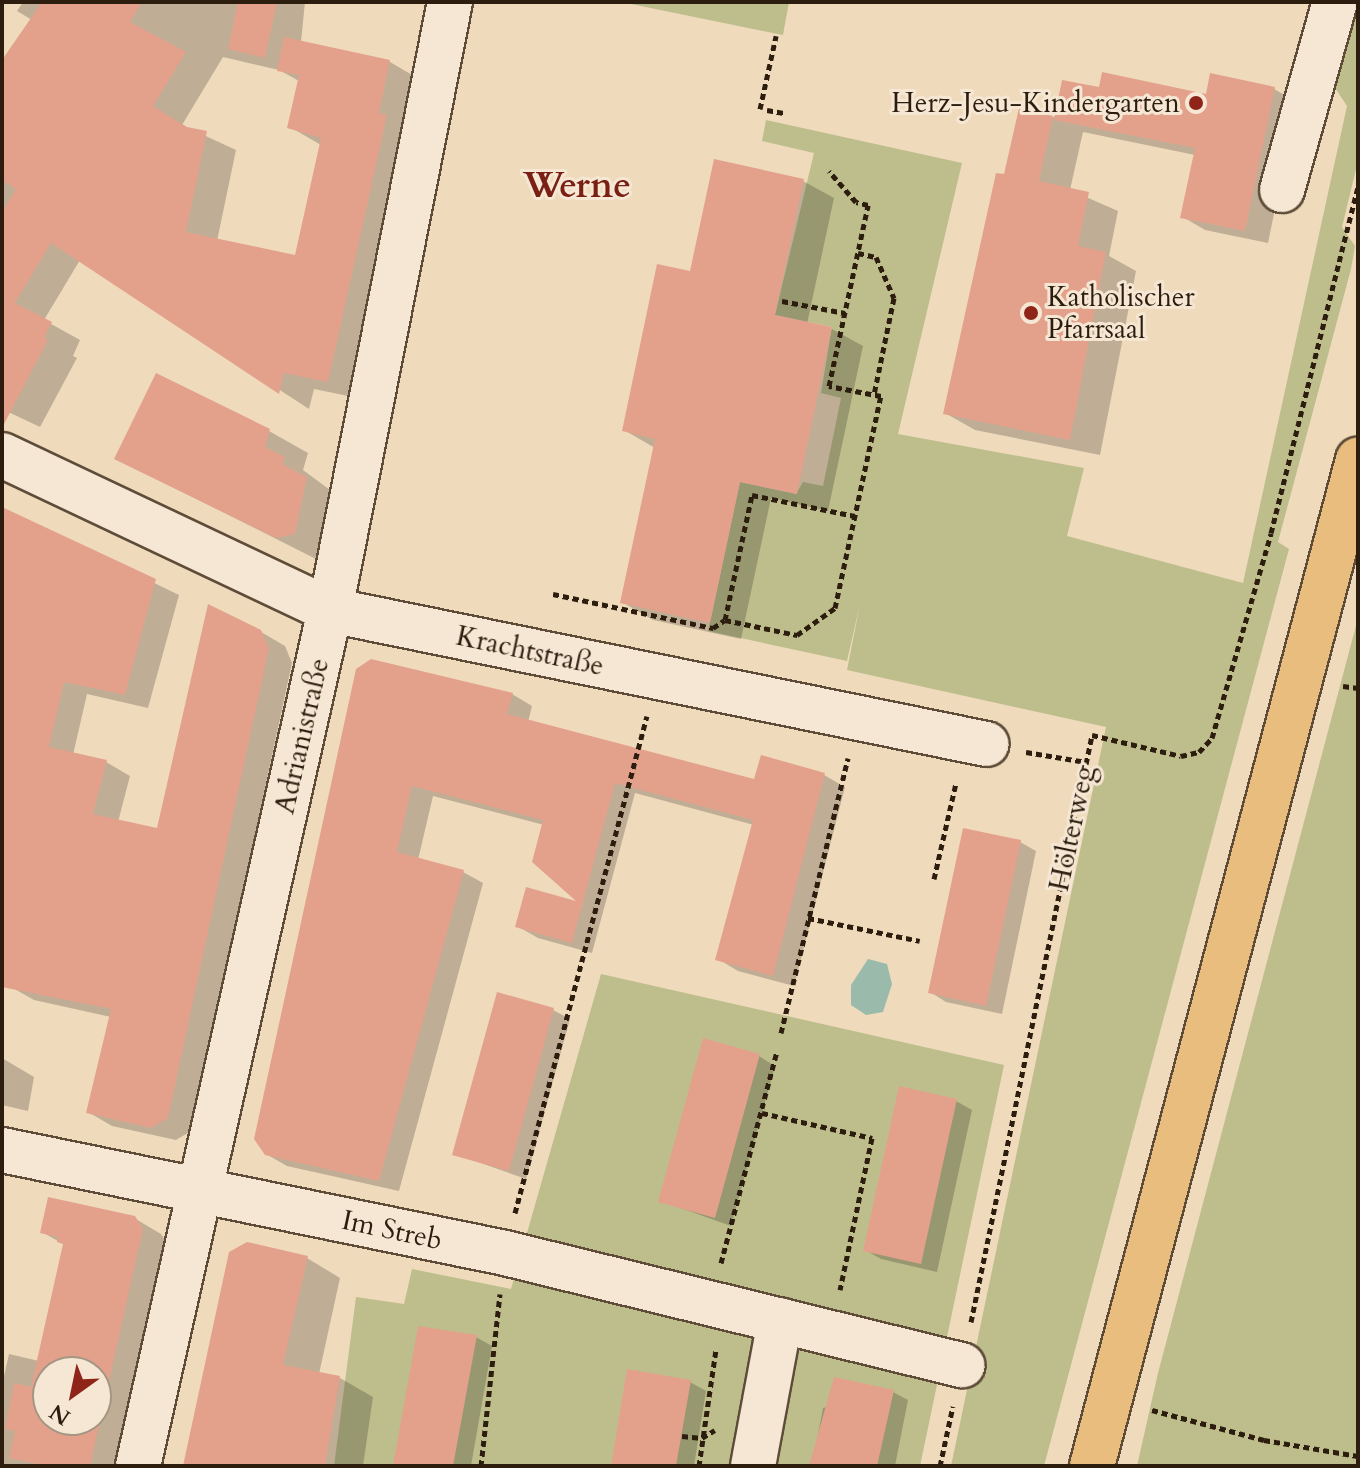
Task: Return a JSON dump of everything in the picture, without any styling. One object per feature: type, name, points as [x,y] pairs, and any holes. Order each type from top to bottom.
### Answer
[{"type":"main road","points":[[1092,1466],[1358,460]]},
{"type":"street","name":"Adrianistraße","points":[[138,1466],[330,610],[450,2]]},
{"type":"street","points":[[1282,190],[1335,2]]},
{"type":"street","name":"Krachtstraße","points":[[2,455],[330,610],[858,718],[972,759]]},
{"type":"street","name":"Im Streb","points":[[2,1150],[505,1253],[962,1365]]},
{"type":"street","points":[[753,1466],[780,1320]]},
{"type":"path","points":[[776,36],[764,110],[784,113]]},
{"type":"path","points":[[725,620],[797,635],[835,608],[881,396],[829,386],[868,205],[856,202],[829,171]]},
{"type":"path","name":"Hölterweg","points":[[940,1466],[1092,735],[1181,756],[1199,752],[1212,738],[1271,533],[1358,186]]},
{"type":"path","points":[[858,253],[876,257],[894,298],[874,395]]},
{"type":"path","points":[[782,301],[845,313]]},
{"type":"path","points":[[553,594],[713,628],[725,620],[752,495],[855,516]]},
{"type":"path","points":[[481,1466],[505,1253],[657,677]]},
{"type":"path","points":[[781,1033],[858,718]]},
{"type":"path","points":[[934,879],[972,759],[1086,762]]},
{"type":"path","points":[[808,918],[920,941]]},
{"type":"path","points":[[699,1466],[716,1304],[777,1051]]},
{"type":"path","points":[[762,1113],[872,1138],[831,1332]]},
{"type":"path","points":[[1109,1398],[1264,1440],[1358,1456]]},
{"type":"green space","points":[[621,2],[789,2],[783,35]]},
{"type":"green space","points":[[1342,2],[1358,2],[1358,161],[1342,227],[1355,246],[1278,542],[1289,549],[1044,1466],[951,1466],[1106,727],[847,670],[860,604],[847,661],[708,631],[740,482],[796,494],[803,482],[823,486],[841,398],[821,393],[832,327],[775,315],[814,153],[762,141],[766,120],[962,163],[898,434],[1084,468],[1067,536],[1243,583],[1347,106],[1324,71]]},
{"type":"green space","points":[[1358,618],[1358,1466],[1137,1466],[1158,1373]]},
{"type":"green space","points":[[601,974],[1004,1065],[920,1466],[334,1466],[356,1297],[404,1304],[412,1269],[511,1289]]},
{"type":"shaded area","points":[[868,959],[887,964],[892,984],[883,1012],[866,1015],[851,1005],[851,985]]},
{"type":"building","points":[[42,2],[142,2],[130,22],[186,52],[153,106],[187,127],[207,131],[186,232],[295,255],[321,138],[287,128],[299,75],[277,71],[284,37],[390,60],[379,113],[387,115],[328,382],[284,373],[279,394],[51,243],[15,303],[52,322],[44,338],[48,340],[2,428],[2,212],[16,189],[2,180],[2,60]]},
{"type":"building","points":[[238,2],[277,2],[265,58],[228,49]]},
{"type":"building","points":[[1102,72],[1206,94],[1210,73],[1275,87],[1245,231],[1180,218],[1195,148],[1054,120],[1062,80],[1099,87]]},
{"type":"building","name":"Katholischer Pfarrsaal","points":[[1019,108],[1053,116],[1039,181],[1089,192],[1078,246],[1106,252],[1070,440],[943,414],[996,173],[1004,174]]},
{"type":"building","points":[[714,159],[804,179],[775,315],[832,327],[797,494],[740,482],[710,623],[620,603],[655,439],[622,431],[657,264],[690,271]]},
{"type":"building","points":[[156,373],[270,429],[265,447],[285,457],[282,464],[307,477],[295,534],[276,538],[114,459]]},
{"type":"building","points":[[2,507],[156,579],[125,695],[64,682],[49,747],[107,760],[93,814],[157,828],[208,604],[261,630],[269,648],[168,1118],[151,1128],[86,1113],[111,1009],[2,987]]},
{"type":"building","points":[[371,659],[513,693],[507,714],[754,779],[761,755],[825,773],[773,976],[715,960],[753,820],[615,783],[572,943],[515,927],[526,887],[576,901],[532,862],[543,820],[412,786],[397,852],[464,870],[379,1181],[265,1155],[254,1139],[356,669]]},
{"type":"building","points":[[963,828],[1021,840],[986,1006],[928,993]]},
{"type":"building","points":[[497,992],[554,1008],[509,1171],[452,1155]]},
{"type":"building","points":[[703,1038],[760,1054],[715,1218],[658,1202]]},
{"type":"building","points":[[899,1086],[957,1099],[921,1264],[863,1251]]},
{"type":"building","points":[[48,1197],[135,1216],[143,1229],[112,1368],[112,1356],[38,1356],[63,1244],[57,1242],[58,1237],[40,1233]]},
{"type":"building","points":[[247,1242],[308,1256],[283,1365],[340,1376],[325,1466],[183,1466],[229,1252]]},
{"type":"building","points":[[418,1326],[477,1335],[453,1466],[393,1466]]},
{"type":"building","points":[[627,1369],[691,1380],[676,1466],[611,1466]]},
{"type":"building","points":[[834,1377],[894,1390],[877,1466],[809,1466]]},
{"type":"building","points":[[14,1383],[31,1387],[32,1383],[32,1436],[97,1436],[90,1466],[46,1466],[9,1458],[15,1431],[5,1429]]},
{"type":"place","name":"Herz-Jesu-Kindergarten","points":[[1196,103]]},
{"type":"place","name":"Katholischer Pfarrsaal","points":[[1031,313]]},
{"type":"district","name":"Werne","points":[[577,186]]}]
